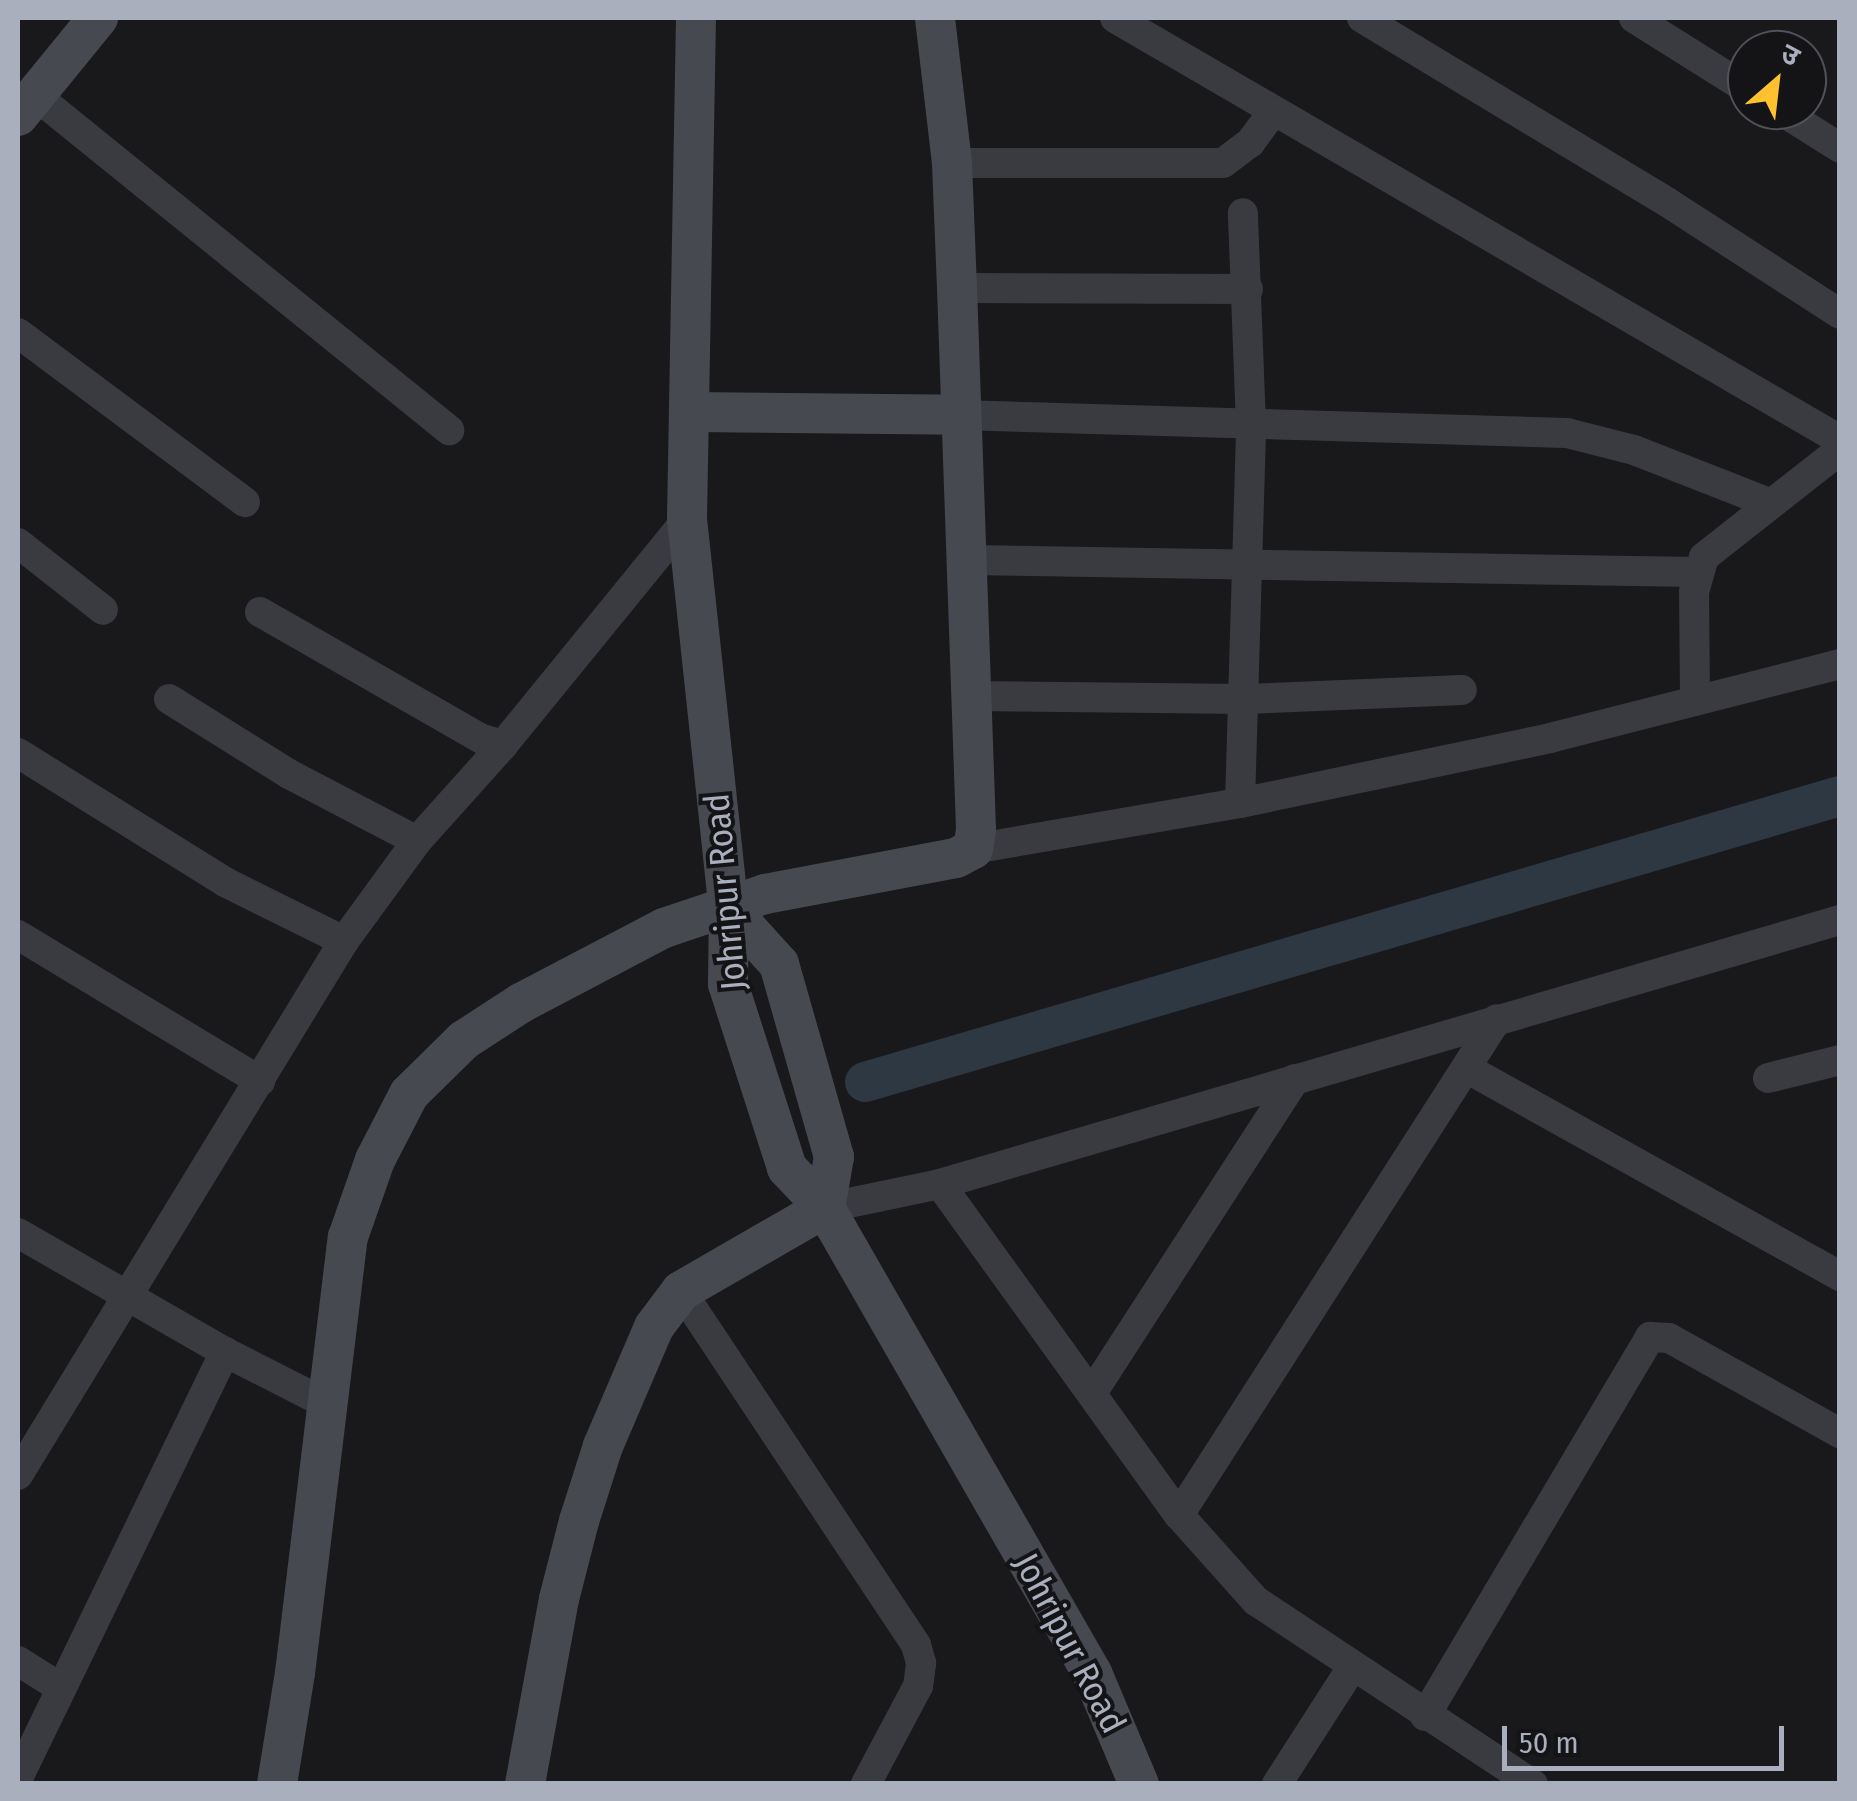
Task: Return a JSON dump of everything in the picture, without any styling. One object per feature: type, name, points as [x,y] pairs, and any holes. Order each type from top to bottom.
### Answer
[{"type":"street","points":[[98,18],[26,106],[449,430]]},
{"type":"street","name":"Johripur Road","points":[[696,18],[692,412],[687,519],[729,909],[728,984],[787,1168],[824,1208],[1092,1673],[1139,1784]]},
{"type":"street","points":[[935,18],[952,163],[958,288],[976,830],[973,849]]},
{"type":"street","points":[[1114,18],[1840,440]]},
{"type":"street","points":[[1362,18],[1634,181],[1840,314]]},
{"type":"street","points":[[1634,18],[1727,76]]},
{"type":"street","points":[[952,163],[1223,163],[1250,143],[1273,110]]},
{"type":"street","points":[[1812,130],[1840,148]]},
{"type":"street","points":[[1240,803],[1251,425],[1243,212]]},
{"type":"street","points":[[958,288],[1248,289]]},
{"type":"street","points":[[18,333],[245,502]]},
{"type":"street","points":[[692,412],[960,415],[1568,433],[1634,450],[1769,503]]},
{"type":"street","points":[[1695,701],[1697,572],[1714,546],[1840,450]]},
{"type":"street","points":[[18,1475],[124,1295],[344,942],[417,842],[503,745],[687,519]]},
{"type":"street","points":[[18,544],[103,610]]},
{"type":"street","points":[[966,560],[1697,572]]},
{"type":"street","points":[[260,612],[482,739],[503,745]]},
{"type":"street","points":[[277,1784],[348,1238],[374,1160],[409,1094],[464,1040],[521,1003],[664,928],[797,887],[956,858],[973,849],[1240,803],[1550,738],[1840,664]]},
{"type":"street","points":[[971,696],[1246,698],[1462,690]]},
{"type":"street","points":[[170,699],[289,774],[417,842]]},
{"type":"street","points":[[18,753],[224,882],[344,942]]},
{"type":"street","points":[[729,909],[779,964],[834,1157],[824,1208]]},
{"type":"street","points":[[525,1784],[559,1599],[597,1465],[654,1327],[681,1291],[824,1208],[940,1184],[1840,920]]},
{"type":"street","points":[[18,935],[260,1081]]},
{"type":"street","points":[[1179,1515],[1497,1019]]},
{"type":"street","points":[[1768,1078],[1840,1060]]},
{"type":"street","points":[[1466,1068],[1840,1276]]},
{"type":"street","points":[[1092,1393],[1295,1079]]},
{"type":"street","points":[[940,1184],[1179,1515],[1256,1601],[1533,1784]]},
{"type":"street","points":[[18,1233],[226,1352],[329,1404]]},
{"type":"street","points":[[681,1291],[916,1645],[920,1662],[918,1686],[866,1784]]},
{"type":"street","points":[[1425,1716],[1650,1337],[1668,1338],[1840,1434]]},
{"type":"street","points":[[18,1778],[226,1352]]},
{"type":"street","points":[[18,1661],[62,1688]]},
{"type":"street","points":[[1277,1784],[1352,1666]]},
{"type":"waterway","points":[[865,1082],[1840,796]]}]
